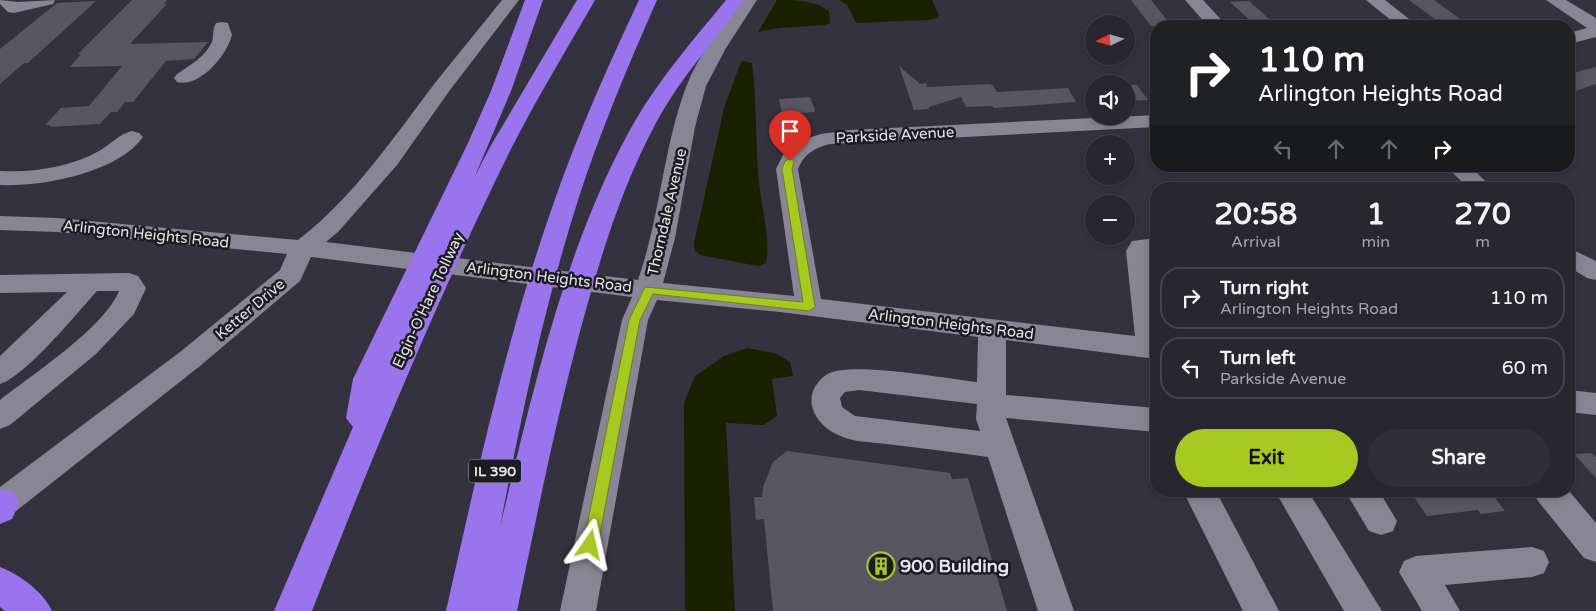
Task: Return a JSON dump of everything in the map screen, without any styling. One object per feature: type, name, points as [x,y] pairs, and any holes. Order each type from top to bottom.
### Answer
[{"type":"highway","points":[[456,214],[534,0]]},
{"type":"highway","name":"Elgin-O'Hare Tollway","points":[[293,611],[357,454],[407,316],[456,214],[501,147],[586,0]]},
{"type":"highway","name":"IL 390","points":[[465,611],[527,332],[556,232],[600,108],[648,0]]},
{"type":"highway","name":"IL 390","points":[[498,611],[532,455],[564,337],[595,235],[616,182],[647,119],[668,86],[735,0]]},
{"type":"highway","points":[[0,584],[33,611]]},
{"type":"highway","points":[[0,606],[12,611]]},
{"type":"street","points":[[6,7],[47,0]]},
{"type":"street","name":"Ketter Drive","points":[[1,505],[190,359],[290,276],[302,249],[330,227],[389,160],[443,86],[511,0]]},
{"type":"street","name":"Thorndale Avenue","points":[[578,611],[634,320],[649,290],[664,237],[692,98],[701,76],[749,0]]},
{"type":"street","points":[[1193,0],[1212,20]]},
{"type":"street","points":[[1374,0],[1401,20]]},
{"type":"street","points":[[1554,0],[1596,26]]},
{"type":"street","points":[[184,78],[209,59],[221,42],[224,34],[222,27]]},
{"type":"street","points":[[1575,37],[1596,31]]},
{"type":"street","name":"Parkside Avenue","points":[[809,307],[787,169],[795,152],[807,144],[828,138],[849,136],[1150,121]]},
{"type":"street","points":[[1464,172],[1475,182]]},
{"type":"street","name":"Arlington Heights Road","points":[[0,223],[57,225],[386,256],[649,290],[1150,348]]},
{"type":"street","points":[[1150,247],[1141,248],[1138,252],[1150,329]]},
{"type":"street","points":[[1575,260],[1596,272]]},
{"type":"street","points":[[0,284],[129,282],[133,288],[125,308],[86,347],[0,417]]},
{"type":"street","points":[[0,373],[42,334],[90,283]]},
{"type":"street","points":[[992,329],[991,419],[1056,611]]},
{"type":"street","points":[[1000,446],[849,427],[834,419],[828,412],[825,395],[837,382],[858,378],[991,400],[1150,419]]},
{"type":"street","points":[[1575,402],[1596,404]]},
{"type":"street","points":[[1202,497],[1261,611]]},
{"type":"street","points":[[1295,497],[1364,611]]},
{"type":"street","points":[[1365,497],[1381,521]]},
{"type":"street","points":[[1554,497],[1596,547]]},
{"type":"street","points":[[1442,611],[1416,572],[1532,562]]},
{"type":"lane","points":[[2,179],[60,173],[80,168],[106,158],[132,137],[106,138]]},
{"type":"shaded area","points":[[777,0],[791,0],[819,5],[829,12],[830,23],[758,32]]},
{"type":"shaded area","points":[[839,0],[932,0],[939,15],[937,18],[929,20],[856,23],[847,5]]},
{"type":"shaded area","points":[[743,61],[752,63],[759,182],[767,244],[766,263],[758,266],[700,255],[695,251],[694,243],[724,108],[740,64]]},
{"type":"shaded area","points":[[747,348],[775,353],[790,362],[793,376],[772,379],[777,416],[764,425],[726,423],[735,611],[685,611],[684,403],[695,376],[724,356]]},
{"type":"building","points":[[132,0],[167,0],[164,4],[167,4],[130,44],[208,42],[194,59],[166,61],[133,102],[125,102],[117,112],[111,112],[100,124],[50,127],[51,125],[45,125],[61,108],[89,106],[122,66],[70,67],[81,54],[78,54]]},
{"type":"building","points":[[1131,0],[1151,0],[1167,20],[1150,20],[1150,25]]},
{"type":"building","points":[[1409,0],[1434,0],[1462,20],[1436,20]]},
{"type":"building","points":[[96,1],[28,63],[24,63],[0,84],[0,49],[57,3]]},
{"type":"building","points":[[1249,1],[1270,20],[1250,20],[1230,2]]},
{"type":"building","points":[[899,66],[920,84],[926,83],[927,87],[988,84],[993,85],[997,92],[1068,88],[1076,102],[994,108],[992,106],[966,107],[961,97],[929,107],[929,109],[914,110]]},
{"type":"building","points":[[1596,67],[1596,84],[1575,91],[1575,72]]},
{"type":"building","points":[[1135,85],[1137,85],[1148,100],[1135,101]]},
{"type":"building","points":[[810,97],[814,112],[782,114],[779,99]]},
{"type":"building","name":"900 Building","points":[[787,451],[950,473],[952,479],[968,478],[1007,611],[773,611],[764,519],[756,520],[754,497],[762,497],[763,487],[773,462]]},
{"type":"building","points":[[1591,453],[1596,457],[1596,478],[1575,455]]},
{"type":"building","points":[[1414,497],[1494,497],[1505,511],[1481,514],[1478,510],[1427,516]]},
{"type":"place","name":"900 Building","points":[[881,566]]},
{"type":"route","points":[[590,545],[634,320],[649,290],[809,307],[787,169],[790,161]]}]
